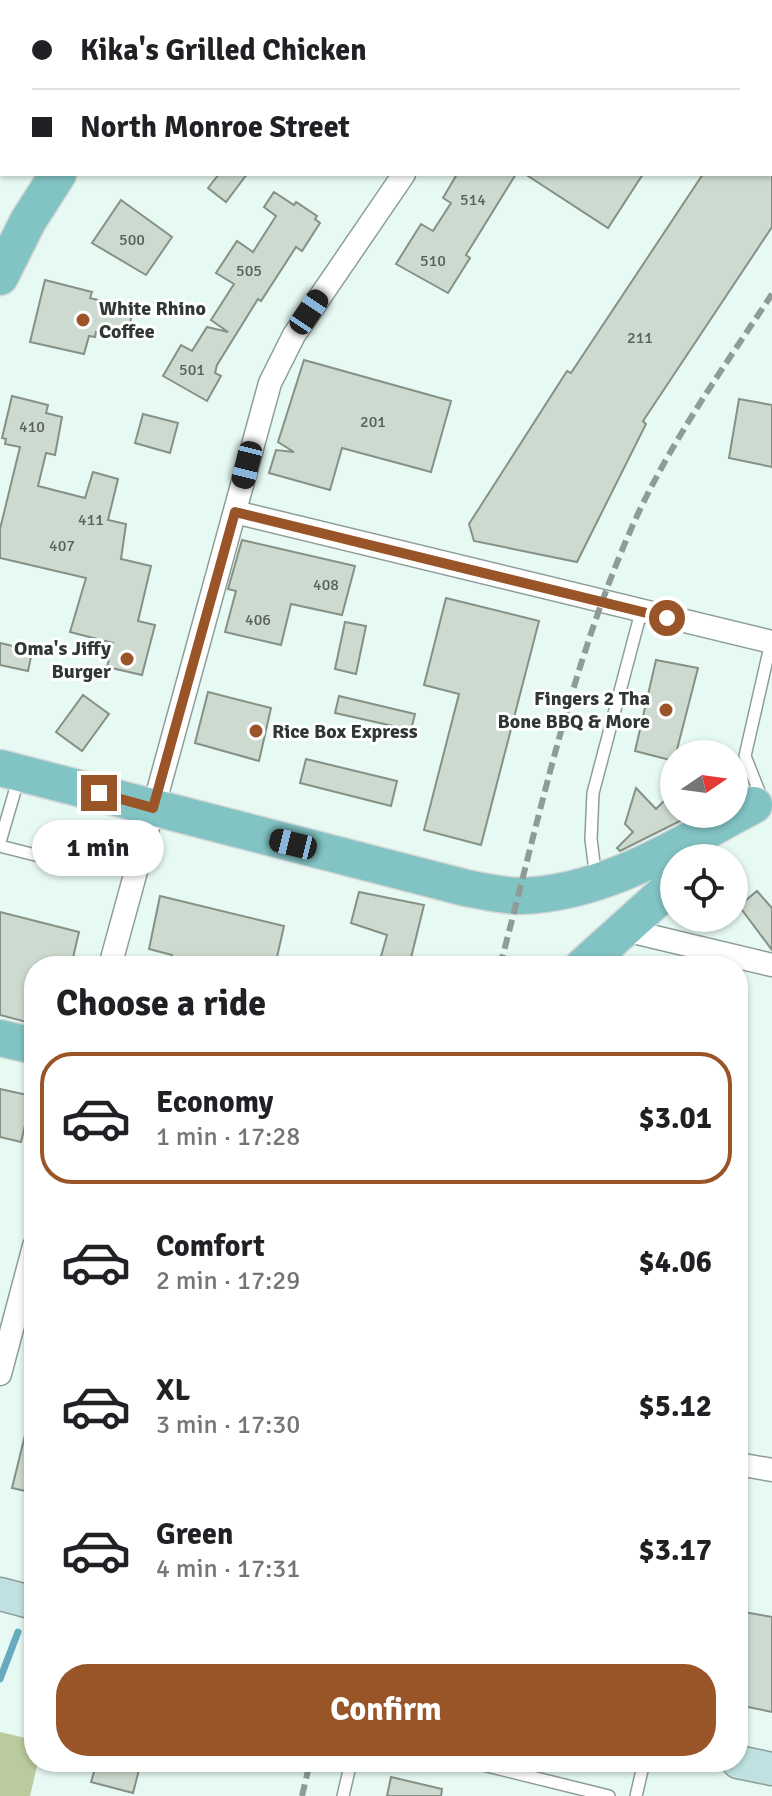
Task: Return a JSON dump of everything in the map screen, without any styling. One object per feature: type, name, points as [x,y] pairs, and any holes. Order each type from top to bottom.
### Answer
[{"type":"main road","points":[[5,254],[57,176]]},
{"type":"main road","points":[[10,770],[466,888],[519,896],[596,883],[639,867],[763,800]]},
{"type":"main road","points":[[717,844],[763,800]]},
{"type":"main road","points":[[595,956],[660,897]]},
{"type":"main road","points":[[0,1038],[24,1044]]},
{"type":"street","points":[[113,956],[270,383],[294,335],[403,176]]},
{"type":"street","points":[[235,512],[772,642]]},
{"type":"street","points":[[625,930],[718,956]]},
{"type":"street","points":[[748,963],[772,965]]},
{"type":"street","points":[[0,1374],[24,1284]]},
{"type":"street","points":[[748,1466],[772,1470]]},
{"type":"street","points":[[0,1594],[24,1600]]},
{"type":"street","points":[[748,1764],[772,1769]]},
{"type":"lane","points":[[596,883],[591,839],[593,793],[641,612]]},
{"type":"lane","points":[[763,800],[745,756],[772,642]]},
{"type":"lane","points":[[10,770],[0,844],[59,861]]},
{"type":"lane","points":[[343,1796],[349,1772]]},
{"type":"lane","points":[[511,1772],[609,1796]]},
{"type":"lane","points":[[636,1796],[642,1772]]},
{"type":"green space","points":[[0,1732],[24,1738],[24,1772],[36,1772],[30,1796],[0,1796]]},
{"type":"building","points":[[217,176],[246,176],[226,202],[208,188]]},
{"type":"building","points":[[456,176],[515,176],[466,255],[470,258],[448,293],[396,264],[421,224],[433,231],[451,203],[443,198]]},
{"type":"building","points":[[528,176],[642,176],[608,228]]},
{"type":"building","points":[[702,176],[772,176],[772,227],[643,421],[646,424],[577,562],[474,541],[469,524],[567,371],[571,373]]},
{"type":"building","points":[[274,192],[317,216],[315,219],[320,223],[302,251],[296,247],[261,301],[258,299],[217,365],[215,373],[221,376],[207,401],[163,376],[181,345],[192,351],[207,327],[228,332],[211,320],[234,284],[216,273],[237,241],[253,252],[276,216],[264,207]]},
{"type":"building","points":[[121,200],[172,237],[146,275],[92,243]]},
{"type":"building","name":"White Rhino Coffee","points":[[45,280],[92,292],[90,298],[133,309],[127,338],[96,332],[95,337],[89,336],[84,354],[30,342]]},
{"type":"building","points":[[304,360],[451,401],[431,472],[342,448],[330,490],[269,473],[276,450],[294,452],[278,442]]},
{"type":"building","points":[[12,396],[48,405],[46,413],[62,417],[55,455],[46,453],[38,486],[85,498],[93,472],[118,479],[108,520],[126,524],[121,559],[151,566],[138,621],[155,625],[142,675],[107,667],[113,643],[70,632],[86,578],[0,558],[0,529],[20,447],[5,444],[6,439],[2,438]]},
{"type":"building","points":[[739,399],[772,405],[772,467],[729,458]]},
{"type":"building","points":[[143,414],[178,423],[170,453],[135,443]]},
{"type":"building","points":[[242,540],[355,566],[342,615],[291,604],[281,645],[225,632],[236,591],[228,589]]},
{"type":"building","points":[[446,598],[539,621],[481,845],[424,830],[459,694],[424,685]]},
{"type":"building","points":[[345,622],[366,626],[356,674],[335,669]]},
{"type":"building","points":[[0,643],[17,647],[31,657],[28,671],[0,665]]},
{"type":"building","name":"Fingers 2 Tha Bone BBQ & More","points":[[656,660],[698,668],[679,740],[660,740],[660,757],[635,751]]},
{"type":"building","points":[[208,692],[271,708],[259,761],[195,743]]},
{"type":"building","points":[[83,695],[109,714],[82,751],[56,732]]},
{"type":"building","points":[[339,696],[415,714],[411,730],[335,713]]},
{"type":"building","points":[[306,759],[397,781],[391,806],[300,783]]},
{"type":"building","points":[[636,788],[656,809],[660,805],[660,828],[666,828],[620,851],[617,848],[633,832],[625,824]]},
{"type":"building","points":[[757,891],[772,908],[772,950],[748,918],[748,898]]},
{"type":"building","points":[[359,892],[424,905],[411,956],[381,956],[387,935],[351,923]]},
{"type":"building","points":[[160,896],[284,926],[277,956],[172,956],[149,949]]},
{"type":"building","points":[[0,912],[79,932],[73,956],[24,956],[24,1021],[0,1015]]},
{"type":"building","points":[[0,1089],[24,1094],[21,1142],[0,1137]]},
{"type":"building","points":[[24,1439],[24,1491],[12,1488]]},
{"type":"building","points":[[748,1613],[772,1617],[772,1712],[748,1707]]},
{"type":"building","points":[[94,1772],[138,1772],[133,1793],[91,1782]]},
{"type":"building","points":[[391,1777],[442,1789],[441,1796],[387,1796]]},
{"type":"waterway","points":[[0,1679],[18,1632]]},
{"type":"railway","points":[[503,956],[575,682],[613,572],[650,488],[666,460],[772,294]]},
{"type":"railway","points":[[302,1796],[308,1772]]},
{"type":"place","name":"White Rhino Coffee","points":[[83,320]]},
{"type":"place","name":"Oma's Jiffy Burger","points":[[127,659]]},
{"type":"place","name":"Fingers 2 Tha Bone BBQ & More","points":[[666,710]]},
{"type":"place","name":"Rice Box Express","points":[[256,731]]},
{"type":"route","points":[[99,793],[153,808],[235,512],[667,618]]}]
